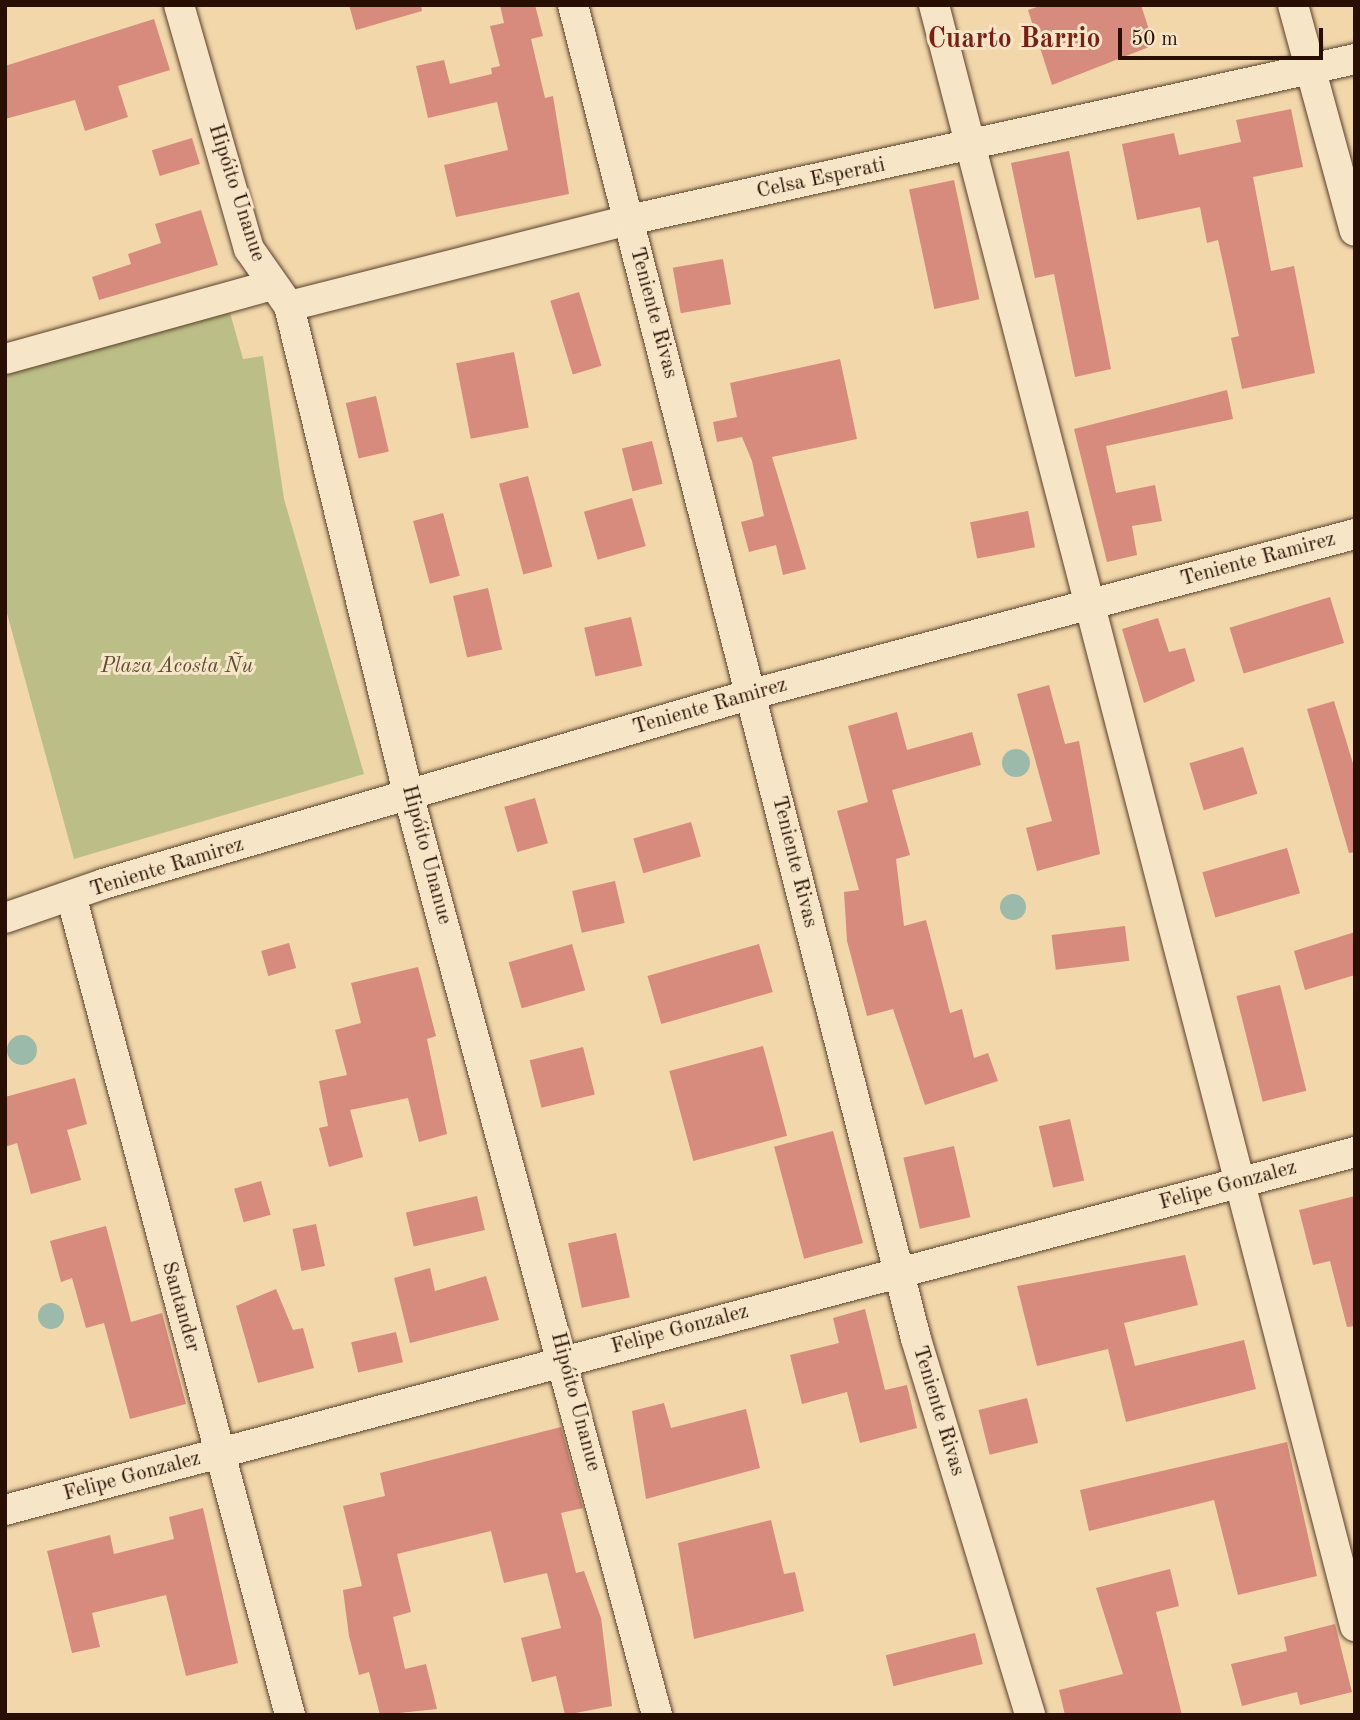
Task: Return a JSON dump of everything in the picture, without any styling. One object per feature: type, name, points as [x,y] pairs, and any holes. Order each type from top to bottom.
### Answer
[{"type":"street","name":"Hipóito Unanue","points":[[179,5],[249,248],[281,296],[409,797],[564,1360],[657,1715]]},
{"type":"street","name":"Teniente Rivas","points":[[573,5],[752,694],[898,1272],[1030,1715]]},
{"type":"street","points":[[934,5],[973,147],[1085,606],[1355,1626]]},
{"type":"street","points":[[1293,5],[1355,232]]},
{"type":"street","name":"Celsa Esperati","points":[[5,359],[281,296],[1311,72],[1355,59]]},
{"type":"street","name":"Teniente Ramirez","points":[[5,918],[72,899],[103,884],[409,797],[752,694],[1355,534]]},
{"type":"street","name":"Santander","points":[[72,899],[290,1715]]},
{"type":"street","name":"Felipe Gonzalez","points":[[5,1510],[1355,1152]]},
{"type":"green space","name":"Plaza Acosta Ñu","points":[[227,302],[243,359],[263,356],[284,499],[364,774],[74,859],[5,606],[5,367]]},
{"type":"shaded area","points":[[1016,749],[1026,753],[1030,763],[1026,773],[1016,777],[1006,773],[1002,763],[1006,753]]},
{"type":"shaded area","points":[[1013,894],[1022,898],[1026,907],[1022,916],[1013,920],[1004,916],[1000,907],[1004,898]]},
{"type":"shaded area","points":[[22,1035],[33,1039],[37,1050],[33,1061],[22,1065],[11,1061],[7,1050],[11,1039]]},
{"type":"shaded area","points":[[51,1303],[60,1307],[64,1316],[60,1325],[51,1329],[42,1325],[38,1316],[42,1307]]},
{"type":"building","points":[[349,5],[421,5],[422,11],[356,30]]},
{"type":"building","points":[[500,5],[535,5],[543,36],[531,39],[545,98],[553,96],[569,194],[456,217],[444,165],[508,150],[497,102],[428,118],[416,66],[444,60],[450,84],[492,74],[491,68],[500,66],[490,26],[504,23]]},
{"type":"building","points":[[1043,5],[1141,5],[1154,45],[1052,85],[1028,10]]},
{"type":"building","points":[[154,19],[170,70],[118,86],[128,117],[85,131],[75,100],[5,119],[5,66]]},
{"type":"building","points":[[1291,109],[1303,167],[1253,177],[1271,271],[1294,266],[1315,373],[1242,389],[1231,338],[1239,336],[1218,240],[1207,243],[1200,207],[1137,220],[1122,144],[1174,133],[1179,155],[1241,142],[1236,120]]},
{"type":"building","points":[[192,138],[200,164],[160,176],[152,150]]},
{"type":"building","points":[[1069,151],[1111,369],[1075,377],[1054,274],[1035,278],[1011,163]]},
{"type":"building","points":[[954,180],[979,299],[934,309],[909,190]]},
{"type":"building","points":[[201,210],[218,265],[99,300],[92,277],[131,264],[128,254],[161,243],[155,224]]},
{"type":"building","points":[[723,259],[731,304],[681,313],[673,268]]},
{"type":"building","points":[[579,292],[602,366],[573,374],[550,301]]},
{"type":"building","points":[[514,352],[529,428],[471,439],[456,363]]},
{"type":"building","points":[[840,359],[857,439],[772,457],[806,569],[783,575],[776,545],[749,552],[741,522],[764,516],[752,461],[742,437],[717,442],[713,422],[737,417],[730,383]]},
{"type":"building","points":[[1227,390],[1233,419],[1106,446],[1116,493],[1155,485],[1162,521],[1132,526],[1137,555],[1107,562],[1074,429]]},
{"type":"building","points":[[376,396],[389,452],[359,459],[346,403]]},
{"type":"building","points":[[652,441],[663,484],[633,491],[622,448]]},
{"type":"building","points":[[528,476],[552,567],[523,575],[499,484]]},
{"type":"building","points":[[632,498],[646,546],[598,560],[584,512]]},
{"type":"building","points":[[1028,511],[1035,547],[977,559],[970,522]]},
{"type":"building","points":[[443,513],[460,576],[430,584],[413,521]]},
{"type":"building","points":[[488,588],[502,649],[467,657],[453,596]]},
{"type":"building","points":[[1330,597],[1344,643],[1244,674],[1230,628]]},
{"type":"building","points":[[631,617],[642,666],[595,677],[584,628]]},
{"type":"building","points":[[1158,618],[1169,652],[1185,648],[1195,681],[1144,703],[1122,629]]},
{"type":"building","points":[[1049,685],[1065,744],[1079,741],[1100,854],[1037,871],[1026,828],[1052,821],[1017,694]]},
{"type":"building","points":[[1334,701],[1355,770],[1355,852],[1349,853],[1307,709]]},
{"type":"building","points":[[897,712],[907,750],[972,732],[981,765],[892,790],[910,855],[896,859],[904,926],[926,920],[950,1013],[962,1009],[974,1058],[988,1053],[998,1081],[925,1105],[893,1009],[867,1016],[847,941],[844,892],[859,890],[837,811],[868,802],[848,726]]},
{"type":"building","points":[[1243,747],[1257,794],[1204,810],[1189,763]]},
{"type":"building","points":[[535,798],[548,843],[517,852],[504,807]]},
{"type":"building","points":[[691,822],[701,857],[643,873],[633,839]]},
{"type":"building","points":[[1287,848],[1300,893],[1215,917],[1202,872]]},
{"type":"building","points":[[615,881],[625,923],[582,933],[572,891]]},
{"type":"building","points":[[1125,926],[1129,961],[1056,970],[1052,935]]},
{"type":"building","points":[[1355,932],[1355,975],[1305,990],[1294,951]]},
{"type":"building","points":[[289,943],[296,968],[268,976],[261,951]]},
{"type":"building","points":[[572,944],[585,990],[522,1008],[509,962]]},
{"type":"building","points":[[759,944],[773,992],[661,1024],[647,976]]},
{"type":"building","points":[[418,967],[436,1036],[427,1039],[447,1134],[419,1142],[408,1098],[350,1110],[363,1157],[329,1167],[319,1128],[328,1126],[319,1081],[347,1075],[335,1030],[361,1023],[351,983]]},
{"type":"building","points":[[1280,985],[1306,1091],[1263,1102],[1236,996]]},
{"type":"building","points":[[763,1046],[787,1136],[693,1161],[669,1071]]},
{"type":"building","points":[[583,1047],[595,1095],[541,1108],[530,1060]]},
{"type":"building","points":[[75,1078],[87,1124],[67,1130],[81,1180],[31,1194],[17,1143],[5,1147],[5,1097]]},
{"type":"building","points":[[1070,1119],[1084,1180],[1053,1188],[1039,1126]]},
{"type":"building","points":[[833,1131],[863,1243],[804,1259],[774,1147]]},
{"type":"building","points":[[954,1146],[970,1217],[920,1229],[903,1158]]},
{"type":"building","points":[[261,1181],[271,1215],[244,1222],[234,1189]]},
{"type":"building","points":[[477,1196],[485,1230],[414,1247],[406,1212]]},
{"type":"building","points":[[1355,1196],[1355,1326],[1347,1327],[1330,1261],[1313,1265],[1299,1210]]},
{"type":"building","points":[[316,1224],[325,1266],[301,1271],[293,1229]]},
{"type":"building","points":[[106,1226],[131,1322],[162,1313],[186,1404],[130,1419],[104,1323],[86,1328],[72,1278],[61,1282],[50,1241]]},
{"type":"building","points":[[616,1233],[630,1298],[582,1308],[568,1243]]},
{"type":"building","points":[[1185,1255],[1198,1305],[1124,1323],[1135,1366],[1244,1340],[1256,1389],[1126,1422],[1108,1349],[1037,1366],[1017,1286]]},
{"type":"building","points":[[430,1268],[435,1291],[486,1276],[499,1320],[410,1343],[394,1278]]},
{"type":"building","points":[[276,1289],[293,1330],[303,1328],[314,1368],[258,1383],[236,1306]]},
{"type":"building","points":[[865,1309],[885,1390],[907,1385],[917,1428],[860,1443],[847,1392],[802,1404],[790,1355],[839,1343],[833,1318]]},
{"type":"building","points":[[396,1332],[403,1362],[358,1373],[351,1342]]},
{"type":"building","points":[[1027,1398],[1038,1443],[990,1455],[978,1410]]},
{"type":"building","points":[[664,1403],[671,1428],[746,1409],[760,1468],[646,1499],[632,1411]]},
{"type":"building","points":[[561,1427],[583,1508],[561,1513],[576,1573],[584,1571],[601,1618],[612,1706],[565,1715],[556,1676],[532,1682],[521,1638],[561,1628],[547,1573],[504,1583],[491,1531],[397,1554],[411,1612],[393,1617],[405,1669],[426,1664],[437,1709],[380,1715],[369,1672],[359,1675],[349,1636],[343,1590],[362,1586],[343,1506],[385,1496],[380,1473]]},
{"type":"building","points":[[1287,1442],[1317,1576],[1238,1595],[1214,1500],[1089,1531],[1080,1490]]},
{"type":"building","points":[[203,1508],[238,1663],[186,1676],[166,1595],[92,1613],[100,1647],[72,1653],[47,1551],[110,1535],[114,1554],[174,1539],[169,1517]]},
{"type":"building","points":[[771,1520],[784,1574],[795,1572],[804,1611],[694,1639],[678,1543]]},
{"type":"building","points":[[1170,1569],[1179,1606],[1156,1612],[1182,1715],[1065,1715],[1059,1690],[1123,1674],[1096,1588]]},
{"type":"building","points":[[1335,1624],[1352,1692],[1300,1705],[1297,1692],[1242,1706],[1231,1664],[1287,1651],[1284,1637]]},
{"type":"building","points":[[975,1633],[983,1664],[893,1686],[886,1655]]},
{"type":"district","name":"Cuarto Barrio","points":[[1014,40]]}]
